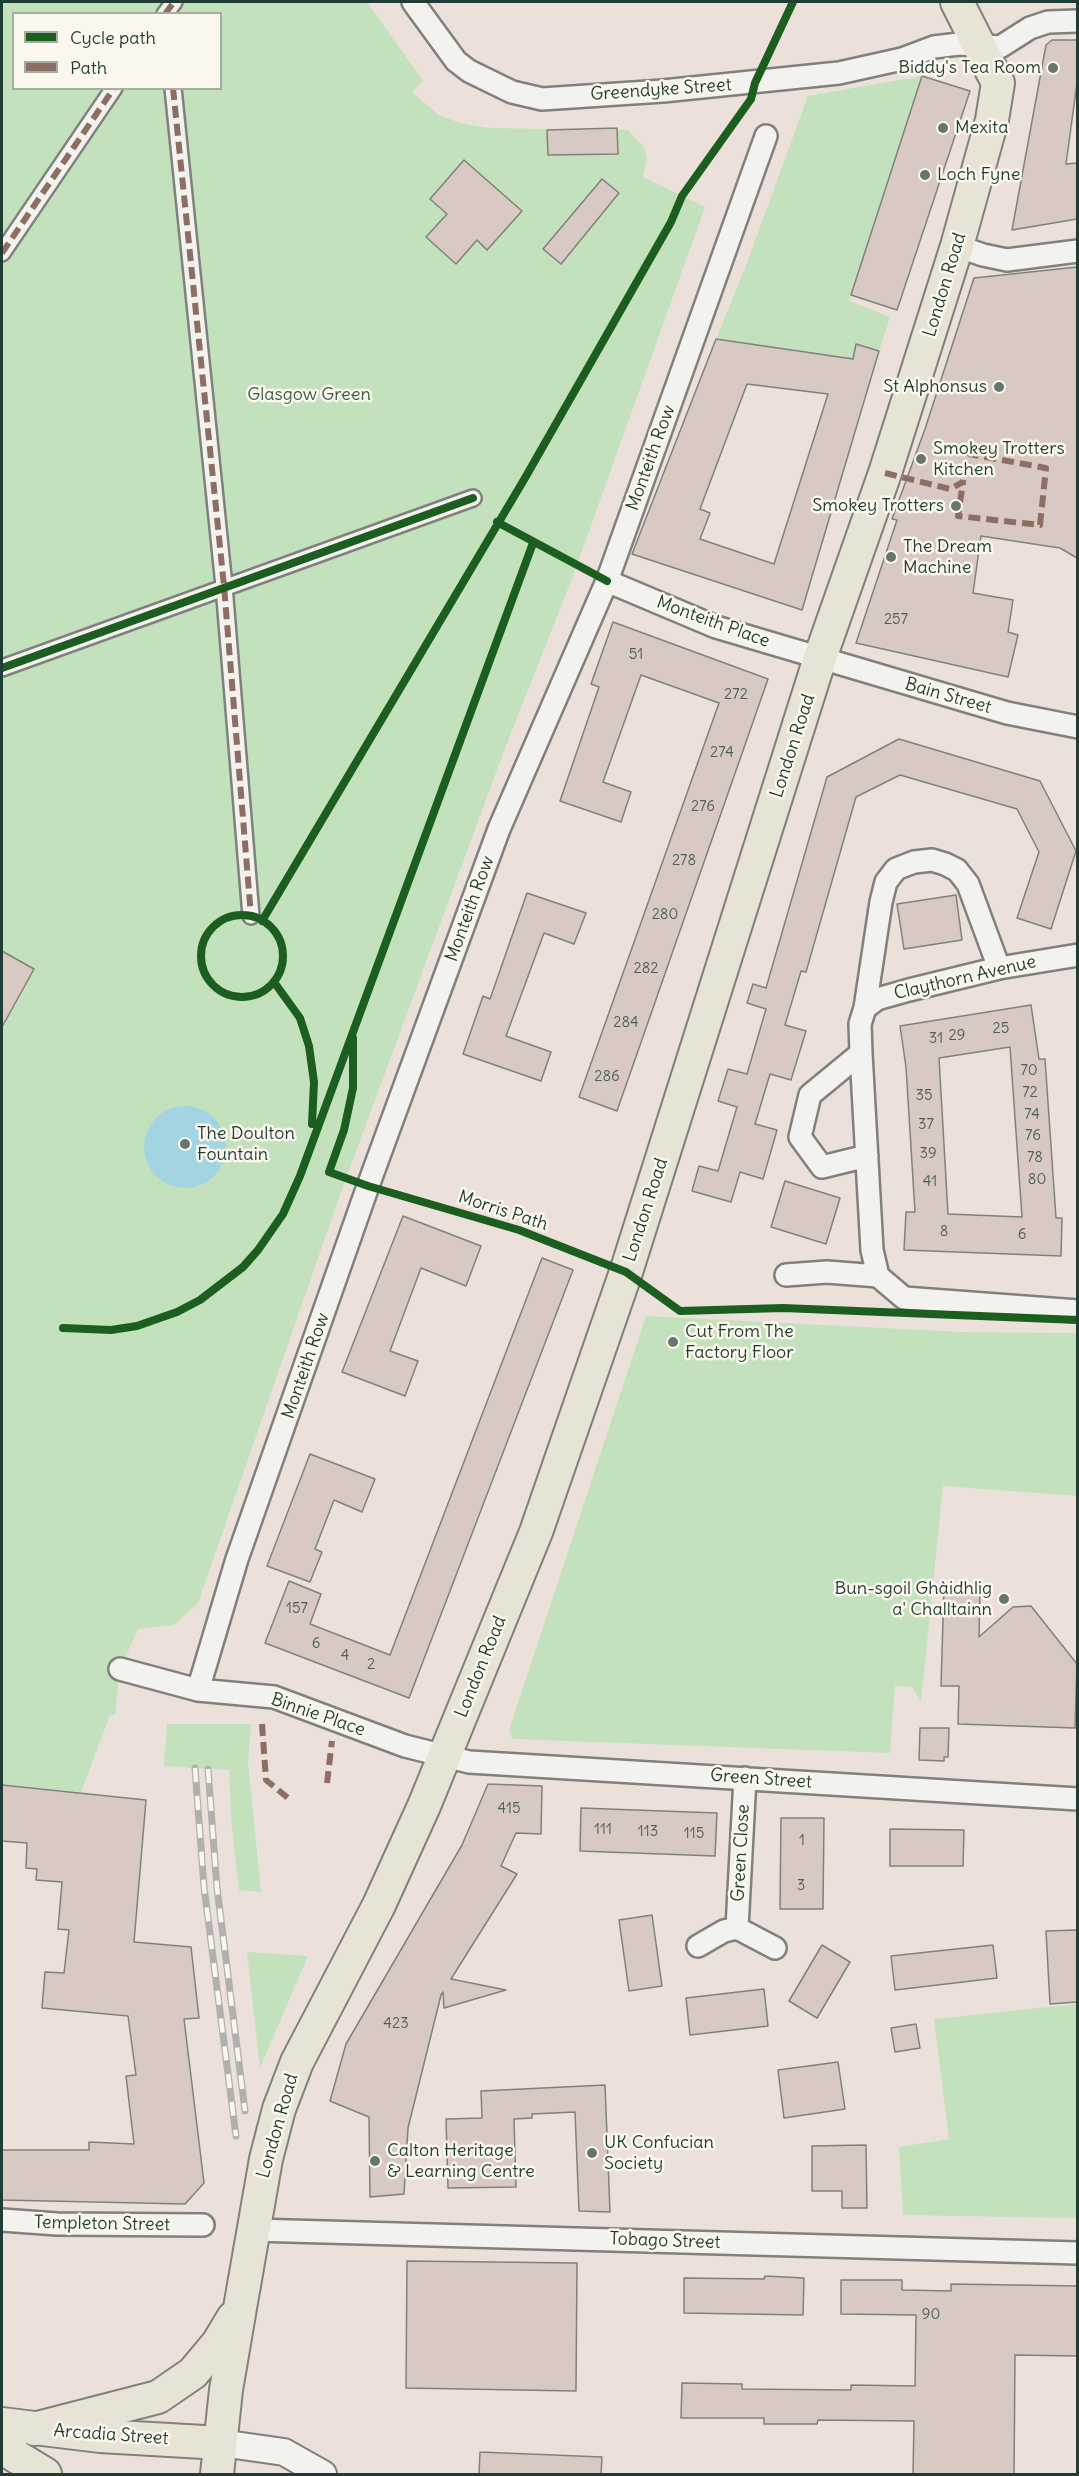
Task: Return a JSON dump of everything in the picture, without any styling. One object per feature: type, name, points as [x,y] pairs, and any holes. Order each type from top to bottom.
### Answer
[{"type":"main road","name":"London Road","points":[[217,2475],[253,2230],[266,2159],[288,2084],[393,1875],[445,1757],[536,1532],[626,1272],[820,658],[885,473],[957,246],[996,107],[998,83],[957,2]]},
{"type":"main road","points":[[34,2429],[144,2402],[171,2390],[204,2360],[240,2308]]},
{"type":"main road","name":"Arcadia Street","points":[[2,2424],[34,2429],[220,2443]]},
{"type":"main road","points":[[2,2448],[45,2475]]},
{"type":"street","name":"Greendyke Street","points":[[413,2],[456,61],[494,85],[535,98],[755,83],[839,73],[902,59],[934,47],[958,44],[1000,47],[1030,28],[1048,22],[1077,21]]},
{"type":"street","points":[[2,253],[113,90]]},
{"type":"street","points":[[173,90],[224,586],[251,916]]},
{"type":"street","name":"Monteith Row","points":[[198,1690],[237,1559],[364,1197],[499,830],[607,581],[766,136]]},
{"type":"street","points":[[957,246],[1007,260],[1077,251]]},
{"type":"street","points":[[2,668],[473,498]]},
{"type":"street","name":"Monteith Place","points":[[607,581],[716,627],[820,658]]},
{"type":"street","name":"Bain Street","points":[[820,658],[1007,713],[1077,727]]},
{"type":"street","points":[[878,1276],[872,1250],[860,1024],[865,1008],[881,902],[886,882],[896,869],[914,862],[932,860],[957,870],[968,884],[999,968]]},
{"type":"street","name":"Claythorn Avenue","points":[[865,1008],[886,996],[999,968],[1077,955]]},
{"type":"street","points":[[861,1053],[810,1095],[800,1137],[822,1167],[867,1155]]},
{"type":"street","points":[[786,1275],[827,1272],[878,1276],[904,1298],[1077,1311]]},
{"type":"street","name":"Binnie Place","points":[[120,1669],[198,1690],[274,1697],[405,1746],[445,1757]]},
{"type":"street","name":"Green Street","points":[[445,1757],[487,1764],[1077,1799]]},
{"type":"street","name":"Green Close","points":[[737,1928],[745,1778]]},
{"type":"street","name":"Green Close","points":[[698,1946],[724,1931],[737,1928],[775,1948]]},
{"type":"street","name":"Templeton Street","points":[[2,2220],[57,2224],[203,2225]]},
{"type":"street","name":"Tobago Street","points":[[253,2230],[1077,2253]]},
{"type":"street","points":[[220,2443],[284,2452],[323,2475]]},
{"type":"green space","name":"Glasgow Green","points":[[2,2],[367,2],[423,81],[412,92],[439,115],[460,123],[489,128],[628,130],[644,147],[647,159],[643,177],[705,207],[573,576],[504,751],[340,1195],[198,1603],[174,1625],[138,1629],[120,1669],[115,1715],[110,1715],[81,1792],[2,1785]]},
{"type":"green space","points":[[922,76],[849,301],[890,317],[879,351],[856,344],[853,359],[716,339],[745,268],[808,96]]},
{"type":"green space","points":[[646,1316],[961,1332],[1077,1333],[1077,1496],[943,1486],[921,1702],[912,1687],[895,1686],[890,1753],[513,1739],[509,1730]]},
{"type":"green space","points":[[167,1724],[251,1724],[248,1762],[261,1892],[239,1890],[231,1817],[229,1770],[164,1766]]},
{"type":"green space","points":[[247,1952],[308,1956],[260,2068]]},
{"type":"green space","points":[[1077,2004],[1077,2218],[903,2215],[899,2147],[949,2139],[934,2019]]},
{"type":"water","name":"The Doulton Fountain","points":[[185,1106],[201,1109],[214,1118],[223,1131],[226,1147],[223,1163],[214,1176],[201,1185],[185,1188],[169,1185],[156,1176],[147,1163],[144,1147],[147,1131],[156,1118],[169,1109]]},
{"type":"building","points":[[1052,40],[1077,40],[1077,83],[1066,164],[1077,163],[1077,219],[1012,230],[1046,45]]},
{"type":"building","points":[[922,76],[970,91],[897,310],[851,295]]},
{"type":"building","points":[[617,128],[618,154],[548,155],[547,130]]},
{"type":"building","points":[[464,160],[522,211],[487,250],[477,240],[456,264],[426,237],[447,214],[430,199]]},
{"type":"building","points":[[602,179],[619,193],[561,264],[543,249]]},
{"type":"building","points":[[1077,267],[1077,558],[1060,548],[981,536],[973,593],[1013,600],[1008,632],[1018,635],[1008,677],[856,643],[897,520],[892,519],[925,429],[974,278]]},
{"type":"building","points":[[716,339],[853,359],[856,344],[879,351],[802,610],[632,554]],"holes":[[[747,384],[828,394],[774,564],[700,539],[710,513],[700,509]]]},
{"type":"building","points":[[613,622],[768,679],[617,1111],[579,1097],[719,703],[641,675],[603,782],[631,792],[621,822],[560,801],[599,687],[591,684]]},
{"type":"building","points":[[899,739],[1040,781],[1076,851],[1051,929],[1017,918],[1039,852],[1017,809],[900,775],[856,797],[806,972],[801,971],[785,1025],[806,1031],[791,1080],[770,1074],[755,1124],[777,1130],[763,1179],[740,1172],[731,1202],[692,1191],[699,1166],[718,1171],[737,1107],[718,1101],[728,1069],[747,1074],[766,1009],[747,1003],[753,984],[766,988],[827,777]]},
{"type":"building","points":[[527,893],[586,913],[574,944],[544,933],[506,1036],[551,1052],[541,1081],[463,1054],[483,996],[490,999]]},
{"type":"building","points":[[956,895],[962,940],[904,949],[897,904]]},
{"type":"building","points":[[2,951],[34,969],[2,1027]]},
{"type":"building","points":[[1031,1005],[1039,1059],[1045,1059],[1056,1218],[1062,1218],[1061,1256],[904,1250],[906,1212],[915,1212],[906,1067],[900,1026]],"holes":[[[1010,1047],[1022,1217],[948,1214],[939,1058]]]},
{"type":"building","points":[[785,1181],[840,1198],[826,1244],[771,1227]]},
{"type":"building","points":[[403,1216],[481,1246],[466,1286],[421,1268],[390,1351],[418,1361],[405,1396],[342,1372]]},
{"type":"building","points":[[542,1258],[573,1270],[409,1698],[265,1643],[289,1581],[321,1594],[310,1624],[390,1655]]},
{"type":"building","points":[[310,1454],[375,1479],[362,1512],[334,1500],[315,1549],[322,1552],[310,1582],[267,1566]]},
{"type":"building","points":[[944,1587],[980,1588],[979,1637],[1013,1607],[1031,1606],[1077,1664],[1075,1728],[958,1724],[959,1686],[941,1686]]},
{"type":"building","points":[[920,1728],[949,1728],[948,1757],[944,1757],[944,1761],[919,1760]]},
{"type":"building","points":[[488,1784],[542,1786],[541,1834],[516,1833],[501,1866],[517,1874],[451,1979],[506,1990],[444,2008],[443,1992],[441,1995],[408,2128],[404,2194],[370,2197],[369,2117],[330,2101],[346,2044],[462,1845]]},
{"type":"building","points":[[2,1785],[146,1800],[134,1942],[191,1947],[199,2018],[184,2019],[204,2183],[185,2204],[2,2200],[2,2150],[89,2150],[89,2142],[134,2144],[126,2076],[136,2075],[128,2016],[42,2008],[45,1972],[64,1973],[69,1930],[58,1929],[62,1882],[36,1880],[37,1869],[26,1868],[27,1843],[2,1841]]},
{"type":"building","points":[[581,1808],[717,1813],[715,1856],[580,1851]]},
{"type":"building","points":[[781,1818],[824,1818],[823,1909],[780,1909]]},
{"type":"building","points":[[890,1829],[964,1830],[963,1866],[890,1866]]},
{"type":"building","points":[[652,1915],[662,1986],[629,1991],[619,1920]]},
{"type":"building","points":[[1077,1930],[1077,2002],[1050,2004],[1046,1931]]},
{"type":"building","points":[[822,1945],[850,1962],[817,2018],[789,2001]]},
{"type":"building","points":[[993,1945],[997,1978],[895,1990],[891,1956]]},
{"type":"building","points":[[764,1989],[768,2026],[690,2035],[686,1998]]},
{"type":"building","points":[[916,2024],[920,2048],[895,2052],[891,2028]]},
{"type":"building","points":[[838,2062],[845,2109],[784,2118],[778,2070]]},
{"type":"building","points":[[605,2085],[610,2212],[579,2211],[575,2112],[532,2114],[532,2118],[514,2119],[516,2187],[448,2188],[446,2119],[482,2118],[481,2091]]},
{"type":"building","points":[[866,2145],[867,2208],[842,2208],[842,2191],[812,2191],[812,2146]]},
{"type":"building","points":[[407,2261],[577,2263],[576,2391],[406,2388]]},
{"type":"building","points":[[765,2276],[804,2278],[803,2315],[684,2313],[684,2278],[764,2279]]},
{"type":"building","points":[[841,2280],[902,2280],[902,2290],[951,2291],[951,2284],[1077,2286],[1077,2356],[1015,2355],[1014,2475],[913,2475],[914,2421],[818,2420],[817,2424],[764,2424],[764,2418],[681,2418],[682,2383],[742,2384],[742,2389],[851,2390],[851,2385],[915,2386],[916,2315],[841,2314]]},
{"type":"building","points":[[480,2452],[602,2457],[601,2475],[479,2475]]},
{"type":"railway","points":[[195,1768],[204,1887],[236,2136]]},
{"type":"railway","points":[[208,1769],[217,1888],[245,2111]]},
{"type":"marked path","points":[[166,12],[174,2]]},
{"type":"marked path","points":[[2,253],[113,90]]},
{"type":"marked path","points":[[173,90],[224,586],[251,916]]},
{"type":"marked path","points":[[885,473],[950,489],[963,482],[969,454],[1046,468],[1040,525],[958,516],[963,482]]},
{"type":"marked path","points":[[262,1724],[266,1780],[288,1798]]},
{"type":"marked path","points":[[327,1783],[332,1741]]},
{"type":"cycle path","points":[[262,921],[525,478],[671,222],[682,196],[751,99],[755,83],[793,2]]},
{"type":"cycle path","points":[[2,668],[473,498]]},
{"type":"cycle path","points":[[497,522],[607,581]]},
{"type":"cycle path","points":[[63,1328],[111,1330],[137,1326],[177,1312],[200,1300],[243,1267],[283,1214],[300,1176],[533,543]]},
{"type":"cycle path","points":[[242,915],[258,919],[271,927],[279,940],[283,956],[279,972],[271,985],[258,993],[242,997],[226,993],[213,985],[205,972],[201,956],[205,940],[213,927],[226,919],[242,915]]},
{"type":"cycle path","points":[[274,982],[300,1018],[309,1046],[314,1082],[312,1124]]},
{"type":"cycle path","name":"Morris Path","points":[[353,1038],[353,1088],[344,1130],[329,1172],[368,1186],[519,1230],[626,1272],[680,1311],[783,1308],[1078,1320]]},
{"type":"place","name":"Biddy's Tea Room","points":[[1053,68]]},
{"type":"place","name":"Mexita","points":[[943,128]]},
{"type":"place","name":"Loch Fyne","points":[[925,175]]},
{"type":"place","name":"St Alphonsus","points":[[999,387]]},
{"type":"place","name":"Smokey Trotters Kitchen","points":[[921,459]]},
{"type":"place","name":"Smokey Trotters","points":[[956,506]]},
{"type":"place","name":"The Dream Machine","points":[[891,557]]},
{"type":"place","name":"The Doulton Fountain","points":[[185,1144]]},
{"type":"place","name":"Cut From The Factory Floor","points":[[673,1342]]},
{"type":"place","name":"Bun-sgoil Ghàidhlig a' Challtainn","points":[[1004,1599]]},
{"type":"place","name":"UK Confucian Society","points":[[592,2153]]},
{"type":"place","name":"Calton Heritage & Learning Centre","points":[[375,2161]]}]
